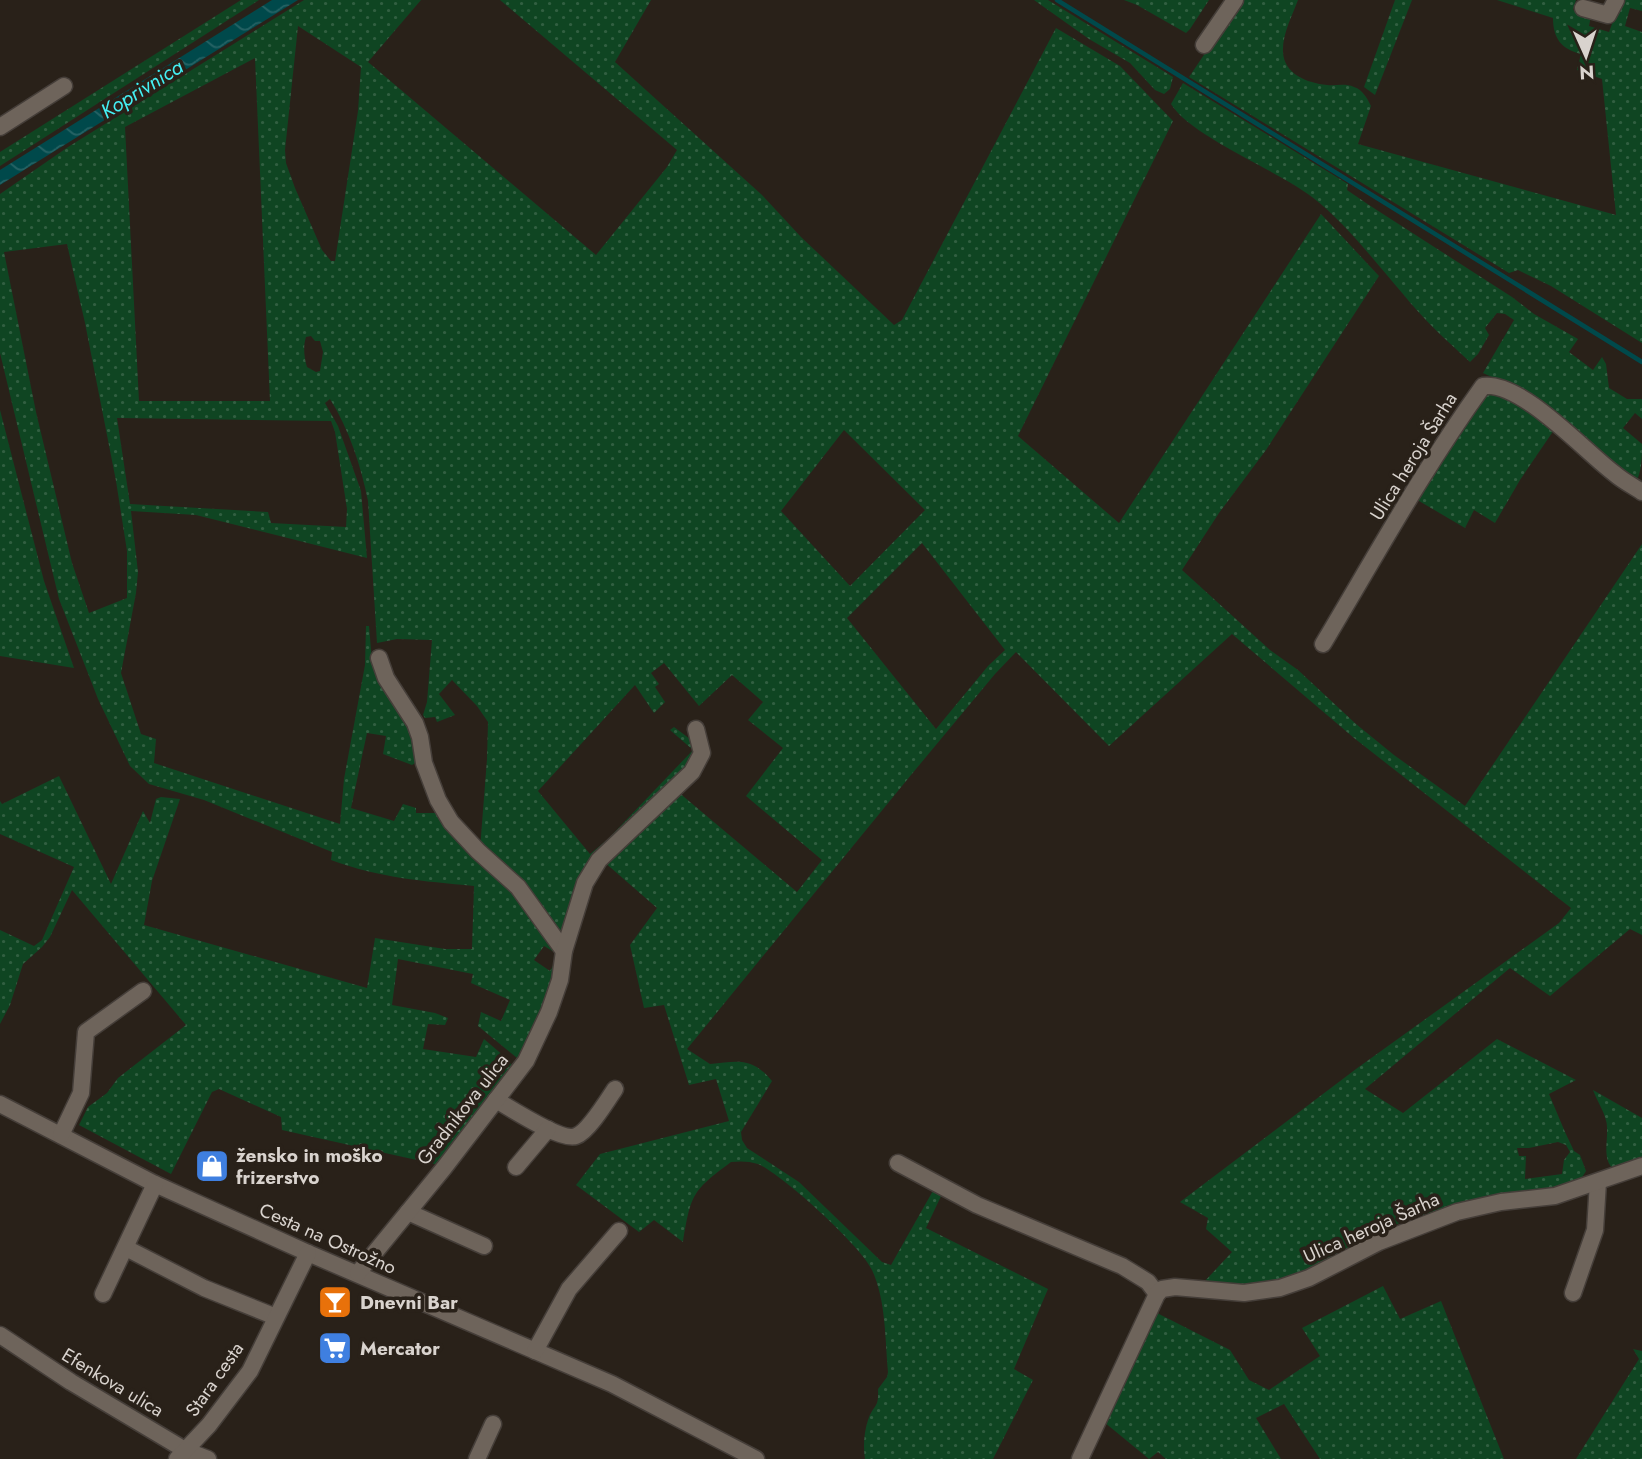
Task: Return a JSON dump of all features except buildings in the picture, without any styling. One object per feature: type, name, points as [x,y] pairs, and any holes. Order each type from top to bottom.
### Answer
[{"type":"street","points":[[1204,45],[1235,0]]},
{"type":"street","points":[[1583,8],[1608,15],[1616,0]]},
{"type":"street","points":[[0,127],[64,86]]},
{"type":"street","name":"Ulica heroja Šarha","points":[[1323,644],[1395,523],[1483,386],[1502,388],[1523,400],[1563,427],[1616,476],[1642,492]]},
{"type":"street","points":[[379,658],[386,678],[415,723],[424,763],[438,800],[451,822],[518,887],[564,951]]},
{"type":"street","name":"Gradnikova ulica","points":[[358,1273],[526,1060],[536,1042],[560,980],[564,951],[585,883],[599,860],[679,787],[700,760],[701,744],[696,729]]},
{"type":"street","points":[[61,1135],[82,1093],[86,1032],[143,991]]},
{"type":"street","points":[[496,1100],[569,1138],[579,1135],[615,1089]]},
{"type":"street","name":"Cesta na Ostrožno","points":[[0,1104],[155,1184],[612,1384],[750,1458]]},
{"type":"street","points":[[516,1167],[548,1129]]},
{"type":"street","points":[[898,1163],[977,1205],[1122,1266],[1148,1282],[1157,1294],[1080,1459]]},
{"type":"street","name":"Ulica heroja Šarha","points":[[1157,1294],[1162,1289],[1175,1287],[1244,1293],[1280,1288],[1309,1278],[1379,1242],[1457,1212],[1501,1202],[1555,1196],[1642,1166]]},
{"type":"street","points":[[1573,1293],[1595,1230],[1598,1182]]},
{"type":"street","points":[[103,1294],[155,1184]]},
{"type":"street","points":[[408,1212],[484,1246]]},
{"type":"street","points":[[535,1350],[569,1289],[619,1231]]},
{"type":"street","points":[[126,1248],[204,1288],[276,1317]]},
{"type":"street","name":"Stara cesta","points":[[181,1454],[209,1426],[250,1371],[308,1253]]},
{"type":"street","name":"Efenkova ulica","points":[[0,1335],[181,1454],[208,1459]]},
{"type":"street","points":[[477,1459],[493,1424]]},
{"type":"green space","points":[[241,0],[259,0],[0,166],[0,152]]},
{"type":"green space","points":[[304,0],[421,0],[368,62],[596,255],[667,167],[677,150],[500,0],[651,0],[615,62],[762,195],[801,237],[894,325],[902,320],[1056,28],[1120,66],[1173,121],[1018,436],[1119,523],[1321,214],[1379,276],[1266,450],[1219,513],[1182,570],[1356,724],[1465,806],[1642,544],[1642,935],[1630,929],[1550,996],[1510,968],[1365,1089],[1403,1113],[1497,1039],[1576,1080],[1549,1094],[1574,1151],[1580,1155],[1586,1171],[1581,1179],[1546,1189],[1481,1199],[1405,1220],[1307,1272],[1260,1287],[1204,1282],[1232,1252],[1206,1229],[1208,1218],[1180,1202],[1356,1069],[1559,923],[1571,908],[1354,738],[1232,634],[1109,746],[1016,652],[911,775],[687,1049],[710,1064],[744,1062],[765,1073],[772,1081],[741,1132],[742,1140],[747,1148],[799,1182],[882,1262],[891,1265],[934,1189],[942,1194],[926,1228],[1048,1289],[1014,1369],[1033,1380],[993,1459],[865,1459],[864,1440],[867,1425],[877,1403],[878,1389],[888,1372],[882,1307],[877,1282],[865,1259],[820,1212],[785,1182],[758,1164],[731,1162],[708,1180],[695,1195],[688,1213],[683,1242],[654,1220],[639,1232],[576,1185],[600,1154],[729,1121],[716,1079],[689,1085],[664,1005],[644,1008],[630,945],[657,908],[603,861],[677,791],[797,892],[822,860],[746,796],[783,748],[748,720],[763,702],[732,675],[699,706],[664,663],[651,673],[659,684],[655,687],[665,702],[654,713],[635,685],[538,791],[590,854],[608,839],[693,750],[670,730],[674,727],[694,742],[693,764],[591,863],[562,936],[480,849],[488,722],[452,680],[439,694],[455,715],[437,722],[435,717],[425,718],[423,715],[427,702],[432,640],[397,639],[377,643],[368,501],[354,448],[330,399],[325,403],[338,426],[361,491],[367,558],[196,515],[131,511],[138,572],[121,673],[141,734],[156,739],[154,763],[340,824],[344,779],[365,665],[366,626],[369,626],[372,661],[394,705],[412,729],[417,762],[412,765],[383,754],[386,736],[367,733],[351,808],[394,821],[403,804],[416,808],[416,813],[438,813],[508,881],[559,955],[544,946],[534,960],[550,971],[555,962],[555,981],[526,1054],[517,1058],[478,1026],[481,1012],[501,1021],[510,1000],[471,983],[473,974],[398,959],[392,1005],[448,1018],[445,1025],[428,1024],[423,1049],[476,1057],[484,1039],[511,1062],[512,1071],[439,1165],[282,1130],[281,1117],[219,1089],[212,1092],[171,1174],[79,1125],[88,1107],[107,1093],[118,1078],[186,1025],[72,890],[50,937],[23,964],[10,1005],[0,1024],[0,930],[34,946],[42,940],[74,867],[0,834],[0,801],[2,804],[59,776],[111,884],[143,811],[150,823],[156,799],[180,799],[152,881],[144,925],[367,988],[375,938],[445,949],[472,949],[474,886],[384,875],[331,860],[332,852],[204,800],[149,784],[130,766],[98,699],[59,599],[0,353],[0,194],[68,147]],"holes":[[[298,26],[361,67],[358,111],[335,261],[331,261],[322,250],[286,163],[285,150]],[[255,58],[270,401],[139,401],[125,127]],[[67,244],[116,481],[127,551],[127,598],[89,613],[72,563],[36,412],[4,252]],[[311,336],[315,341],[320,341],[323,352],[320,371],[316,372],[307,367],[304,352],[306,337]],[[117,418],[331,421],[347,509],[346,527],[271,523],[268,512],[130,504]],[[844,430],[925,510],[850,586],[781,511]],[[922,543],[1005,650],[988,666],[936,729],[847,618]],[[1558,1142],[1566,1145],[1570,1152],[1564,1160],[1562,1174],[1525,1179],[1526,1156],[1519,1156],[1517,1148]]]},
{"type":"green space","points":[[1034,0],[1048,0],[1173,77],[1170,89],[1164,94],[1155,90],[1130,63],[1089,39]]},
{"type":"green space","points":[[1124,0],[1209,0],[1186,33]]},
{"type":"green space","points":[[1241,0],[1298,0],[1284,39],[1284,60],[1292,72],[1312,82],[1351,86],[1362,92],[1371,106],[1358,144],[1616,215],[1602,79],[1577,70],[1581,54],[1563,46],[1557,37],[1553,18],[1497,0],[1576,0],[1573,10],[1591,16],[1589,26],[1609,32],[1621,0],[1642,0],[1642,11],[1630,8],[1625,26],[1642,32],[1642,343],[1551,286],[1518,270],[1509,273],[1189,77]]},
{"type":"green space","points":[[1395,0],[1412,0],[1375,95],[1364,87]]},
{"type":"green space","points":[[1183,83],[1348,184],[1347,190],[1369,205],[1534,314],[1578,339],[1569,352],[1593,370],[1602,357],[1606,364],[1609,388],[1627,399],[1642,399],[1642,419],[1635,413],[1623,428],[1642,444],[1642,459],[1635,483],[1507,384],[1483,373],[1514,320],[1505,314],[1497,313],[1485,328],[1489,335],[1470,362],[1419,312],[1325,207],[1297,187],[1196,128],[1181,116],[1171,104]]},
{"type":"green space","points":[[1493,389],[1556,427],[1495,523],[1474,510],[1465,528],[1414,498],[1473,403]]},
{"type":"green space","points":[[0,410],[44,581],[74,668],[0,656]]},
{"type":"green space","points":[[1593,1090],[1642,1118],[1642,1159],[1614,1170],[1610,1166],[1607,1156],[1607,1123]]},
{"type":"green space","points":[[1383,1286],[1400,1319],[1441,1301],[1504,1459],[1320,1459],[1284,1404],[1256,1418],[1281,1459],[1166,1459],[1158,1452],[1149,1459],[1104,1422],[1157,1313],[1230,1350],[1249,1380],[1269,1390],[1320,1356],[1302,1328]]},
{"type":"green space","points":[[1633,1349],[1642,1351],[1642,1459],[1576,1459],[1639,1359]]},
{"type":"water","name":"Koprivnica","points":[[272,0],[298,0],[0,185],[0,170]]},
{"type":"waterway","points":[[1057,0],[1642,362]]},
{"type":"place","name":"žensko in moško frizerstvo","points":[[212,1166]]},
{"type":"place","name":"Dnevni Bar","points":[[335,1302]]},
{"type":"place","name":"Mercator","points":[[335,1348]]}]
